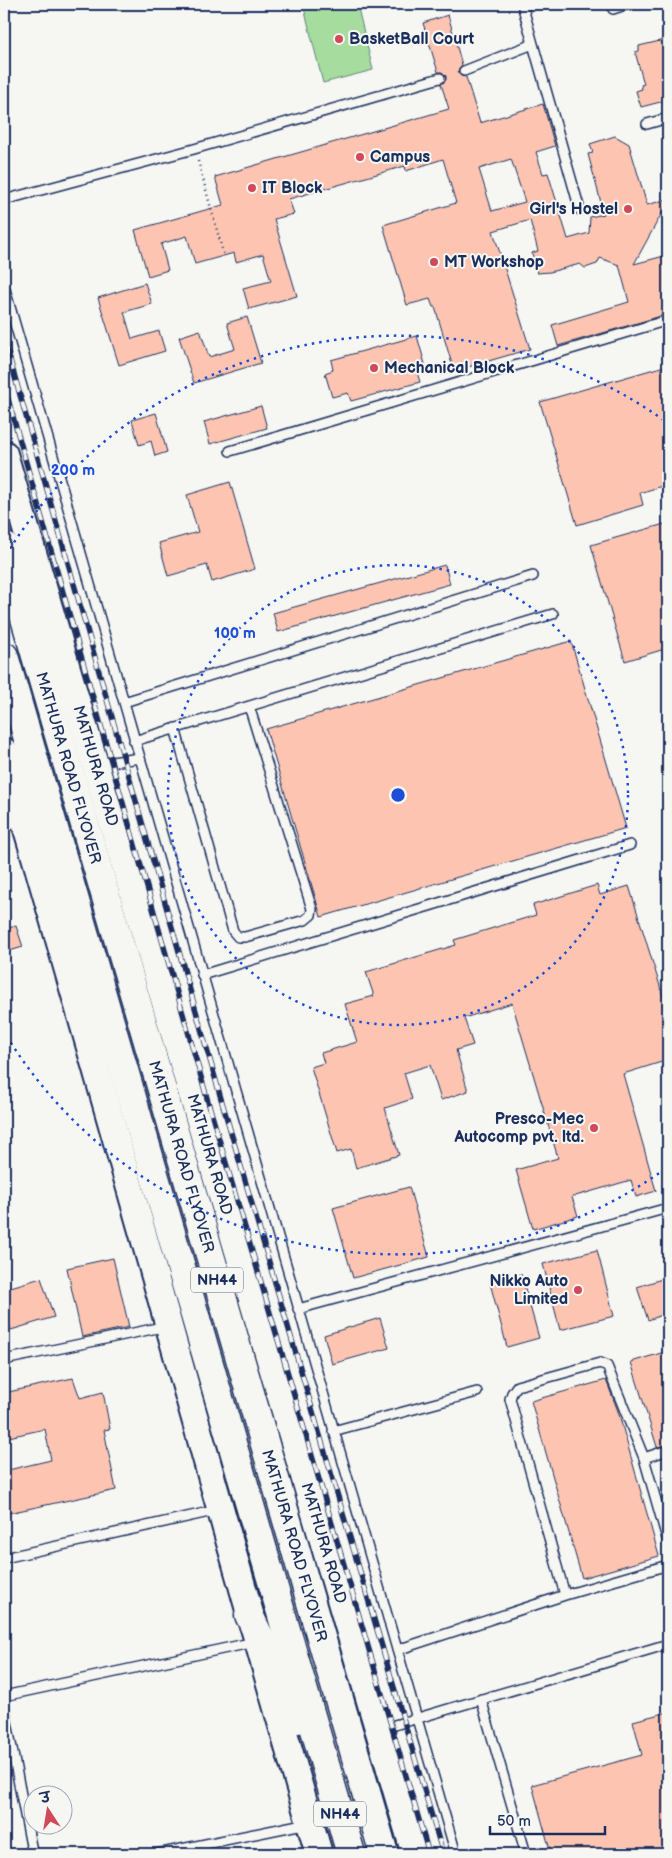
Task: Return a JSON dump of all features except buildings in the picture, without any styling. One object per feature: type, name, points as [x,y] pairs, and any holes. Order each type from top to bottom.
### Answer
[{"type":"highway","name":"MATHURA ROAD FLYOVER","points":[[4,546],[384,1854]]},
{"type":"highway","name":"MATHURA ROAD FLYOVER","points":[[4,656],[328,1773]]},
{"type":"highway","points":[[249,1615],[290,1703],[328,1773]]},
{"type":"highway","name":"NH44","points":[[328,1773],[351,1854]]},
{"type":"main road","name":"MATHURA ROAD","points":[[4,454],[415,1854]]},
{"type":"main road","points":[[4,751],[14,824],[169,1325],[249,1615],[320,1854]]},
{"type":"lane","points":[[522,4],[580,210]]},
{"type":"lane","points":[[613,9],[628,4]]},
{"type":"lane","points":[[464,71],[533,44]]},
{"type":"lane","points":[[4,200],[194,149],[440,78]]},
{"type":"lane","points":[[647,124],[668,118]]},
{"type":"lane","points":[[4,286],[456,1854]]},
{"type":"lane","points":[[230,451],[668,320]]},
{"type":"lane","points":[[124,702],[533,576]]},
{"type":"lane","points":[[134,741],[553,614]]},
{"type":"lane","points":[[176,728],[233,931],[238,937],[245,937],[306,920],[311,914],[312,909],[249,706]]},
{"type":"lane","points":[[95,765],[140,758]]},
{"type":"lane","points":[[202,975],[630,846]]},
{"type":"lane","points":[[298,1309],[668,1208]]},
{"type":"lane","points":[[4,1360],[169,1325]]},
{"type":"lane","points":[[565,1595],[510,1399],[517,1386],[600,1363],[606,1366],[644,1458],[668,1542]]},
{"type":"lane","points":[[333,1431],[477,1392]]},
{"type":"lane","points":[[644,1458],[668,1450]]},
{"type":"lane","points":[[4,1558],[221,1510]]},
{"type":"lane","points":[[397,1650],[565,1595],[668,1566]]},
{"type":"lane","points":[[4,1696],[257,1642]]},
{"type":"lane","points":[[379,1729],[668,1644]]},
{"type":"lane","points":[[481,1699],[526,1854]]},
{"type":"lane","points":[[4,1707],[32,1852],[30,1854]]},
{"type":"lane","points":[[157,1854],[310,1822]]},
{"type":"path","points":[[194,149],[224,256]]},
{"type":"green space","name":"BasketBall Court","points":[[321,4],[357,4],[373,70],[323,83],[304,8]]},
{"type":"railway","points":[[4,339],[222,1102],[443,1854]]},
{"type":"railway","points":[[4,385],[209,1105],[429,1854]]},
{"type":"place","name":"BasketBall Court","points":[[339,39]]},
{"type":"place","name":"Campus","points":[[360,157]]},
{"type":"place","name":"IT Block","points":[[252,188]]},
{"type":"place","name":"Girl's Hostel","points":[[628,209]]},
{"type":"place","name":"MT Workshop","points":[[434,262]]},
{"type":"place","name":"Mechanical Block","points":[[374,368]]},
{"type":"place","name":"Presco-Mec Autocomp pvt. ltd.","points":[[594,1128]]},
{"type":"place","name":"Nikko Auto Limited","points":[[578,1290]]}]
